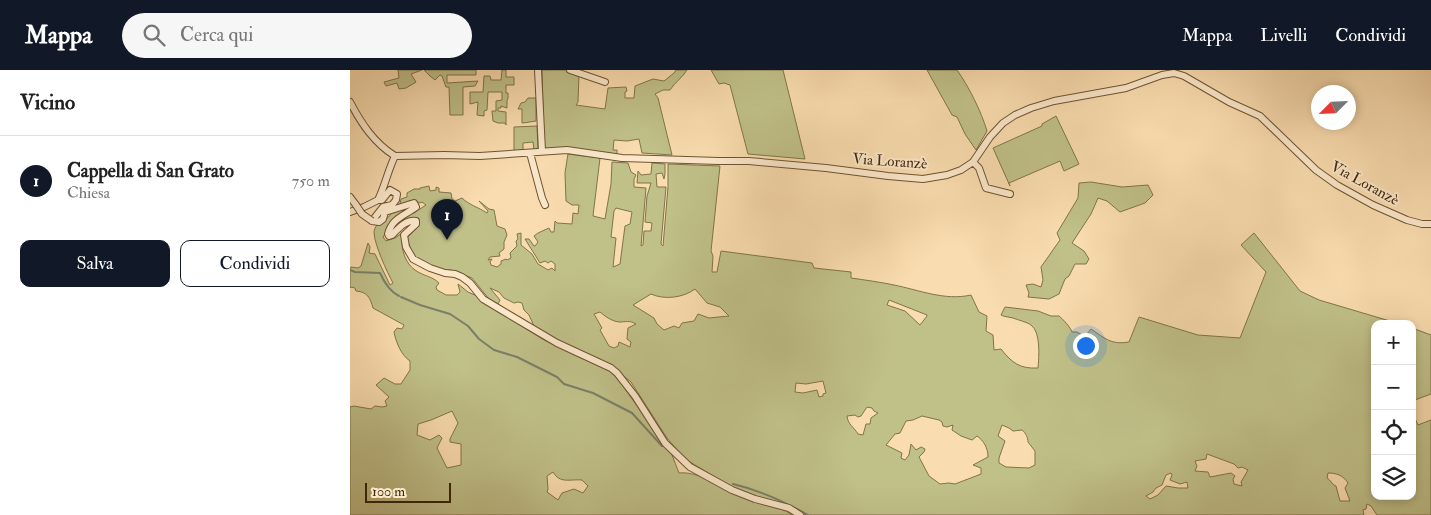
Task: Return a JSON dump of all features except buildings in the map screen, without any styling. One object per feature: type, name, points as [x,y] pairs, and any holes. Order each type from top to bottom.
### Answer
[{"type":"street","points":[[538,70],[542,151]]},
{"type":"street","points":[[570,70],[605,82]]},
{"type":"street","name":"Via Loranzè","points":[[395,156],[444,154],[474,156],[566,150],[622,158],[749,160],[922,179],[961,170],[973,162],[990,137],[1003,123],[1031,108],[1054,101],[1126,88],[1162,75],[1174,73],[1184,76],[1229,102],[1260,116],[1316,170],[1337,185],[1372,205],[1407,220],[1431,224]]},
{"type":"street","points":[[350,102],[360,120],[374,138],[395,156],[378,200]]},
{"type":"street","points":[[530,153],[545,205]]},
{"type":"street","points":[[973,162],[979,168],[986,188],[1010,194]]},
{"type":"street","points":[[350,212],[382,200],[390,190],[397,194],[396,200],[392,205],[383,207],[372,221]]},
{"type":"street","points":[[350,198],[362,214],[372,221],[380,222],[385,212],[414,203],[416,207],[396,219],[388,230],[390,236],[407,222],[416,221],[416,224],[404,235],[406,248],[413,259],[430,268],[462,277],[470,283],[483,299],[557,343],[611,368],[635,396],[666,444],[690,467],[732,490],[755,499],[789,508],[800,515]]},
{"type":"green space","points":[[398,70],[422,70],[411,74],[416,82],[406,88],[399,89],[397,83],[386,86],[384,82],[399,78]]},
{"type":"green space","points":[[424,70],[476,70],[476,75],[447,75],[447,83],[478,81],[475,86],[463,87],[463,115],[450,115],[449,87],[446,87],[442,76],[440,75],[435,80]]},
{"type":"green space","points":[[502,70],[506,70],[506,77],[514,77],[514,85],[506,85],[506,93],[508,93],[507,108],[501,106],[501,108],[498,108],[498,111],[506,112],[506,125],[505,123],[493,121],[492,111],[496,111],[496,101],[502,100],[502,92],[488,92],[487,110],[484,111],[484,116],[477,115],[478,102],[470,104],[470,92],[483,92],[484,76],[490,76],[491,80],[501,80]]},
{"type":"green space","points":[[542,70],[567,70],[579,74],[578,102],[576,105],[605,109],[608,88],[626,87],[625,98],[634,98],[635,86],[653,79],[664,81],[676,70],[687,70],[670,90],[663,90],[655,94],[658,98],[672,155],[642,153],[639,139],[627,141],[614,140],[613,150],[617,150],[617,155],[544,149]]},
{"type":"green space","points":[[711,70],[783,70],[805,159],[748,154],[730,85],[719,84]]},
{"type":"green space","points":[[927,70],[957,70],[966,84],[978,107],[987,131],[976,150],[965,134],[957,117],[952,115]]},
{"type":"green space","points":[[528,98],[536,98],[536,121],[522,123],[522,109],[518,109],[521,103],[525,102]]},
{"type":"green space","points":[[1056,116],[1079,164],[1064,171],[1060,161],[1009,183],[1010,186],[993,148],[1042,126],[1042,124]]},
{"type":"green space","points":[[537,126],[538,149],[534,150],[533,142],[523,143],[523,151],[514,153],[514,127]]},
{"type":"green space","points":[[568,154],[600,158],[593,216],[605,219],[611,184],[612,162],[628,163],[631,172],[636,175],[634,187],[646,188],[641,246],[643,245],[644,231],[651,231],[652,223],[645,222],[647,196],[651,183],[637,183],[638,171],[641,175],[651,174],[652,163],[665,164],[664,179],[662,173],[656,174],[657,187],[666,187],[661,244],[663,246],[668,164],[720,166],[711,251],[713,256],[712,272],[717,272],[721,251],[812,263],[814,268],[851,272],[851,278],[942,296],[971,295],[979,312],[987,316],[986,331],[993,335],[994,350],[1001,349],[1017,364],[1032,368],[1038,368],[1039,358],[1038,339],[1034,328],[1029,324],[1001,315],[1005,307],[1059,316],[1072,332],[1077,332],[1084,336],[1084,344],[1092,349],[1096,348],[1095,344],[1091,343],[1087,338],[1087,334],[1091,329],[1113,342],[1129,342],[1139,317],[1198,335],[1240,338],[1266,272],[1241,245],[1254,233],[1300,291],[1319,300],[1386,320],[1371,320],[1371,500],[1416,500],[1416,421],[1418,425],[1431,420],[1431,515],[1377,515],[1371,506],[1367,504],[1366,509],[1363,510],[1364,515],[803,515],[788,506],[737,490],[685,459],[667,438],[631,382],[609,364],[560,342],[534,326],[522,303],[514,303],[490,288],[500,300],[498,304],[489,299],[472,278],[451,270],[442,270],[416,260],[407,238],[419,226],[418,220],[390,233],[392,227],[407,214],[414,213],[426,205],[414,200],[402,206],[400,204],[401,199],[407,197],[407,193],[414,189],[429,186],[430,191],[436,190],[436,187],[439,188],[439,192],[451,193],[452,199],[455,201],[462,198],[487,213],[488,211],[479,201],[489,209],[494,210],[497,226],[505,229],[507,235],[504,249],[499,253],[500,256],[490,257],[488,260],[492,259],[491,265],[497,267],[501,264],[501,261],[511,258],[510,253],[517,246],[517,234],[521,233],[521,245],[532,254],[538,264],[548,270],[552,268],[555,271],[555,264],[551,261],[540,263],[525,239],[529,239],[535,246],[538,242],[534,236],[549,228],[551,232],[554,232],[555,221],[557,223],[572,224],[573,213],[578,214],[579,205],[572,205],[566,201],[565,173]],"holes":[[[616,208],[632,212],[630,224],[625,226],[620,264],[613,267],[616,238],[611,237]],[[695,289],[707,303],[720,307],[729,316],[709,318],[698,314],[694,321],[682,323],[679,328],[674,326],[664,330],[657,324],[654,318],[633,305],[651,294],[667,297],[679,296]],[[889,300],[927,316],[920,325],[905,311],[887,305]],[[600,312],[613,321],[636,324],[628,328],[627,339],[631,342],[630,347],[619,342],[618,346],[614,348],[609,346],[600,330],[602,328],[594,314]],[[823,381],[826,393],[819,397],[817,390],[803,393],[795,392],[796,383],[806,384]],[[867,407],[872,408],[878,413],[871,418],[870,424],[866,424],[863,435],[858,434],[850,424],[847,416],[861,416]],[[922,416],[939,420],[943,426],[953,425],[952,430],[961,436],[972,440],[977,436],[985,445],[988,457],[973,465],[981,468],[981,474],[955,484],[940,484],[929,476],[919,457],[925,449],[921,447],[916,450],[911,444],[909,455],[905,460],[901,458],[902,453],[886,445],[895,434],[900,433],[906,421]],[[1002,425],[1013,431],[1022,430],[1035,451],[1035,465],[1029,468],[1006,467],[999,463],[1005,441],[998,436]],[[1207,454],[1234,464],[1238,468],[1242,467],[1248,470],[1241,482],[1242,486],[1234,484],[1233,479],[1235,476],[1231,473],[1210,477],[1208,472],[1195,471],[1197,466],[1195,461],[1206,459]],[[1171,473],[1170,480],[1180,484],[1187,482],[1188,488],[1166,486],[1158,495],[1150,499],[1146,496],[1162,485],[1166,475]],[[1328,473],[1342,476],[1348,483],[1345,488],[1350,501],[1340,501],[1336,486],[1327,478]]]},
{"type":"green space","points":[[1091,182],[1122,187],[1148,185],[1153,195],[1145,203],[1120,212],[1107,201],[1098,198],[1091,214],[1072,243],[1084,251],[1089,259],[1086,264],[1075,264],[1069,276],[1065,279],[1059,294],[1049,299],[1028,297],[1029,293],[1026,285],[1033,284],[1041,287],[1043,280],[1041,267],[1060,240],[1057,233],[1078,198],[1079,183]]},
{"type":"green space","points":[[412,207],[395,217],[383,237],[386,241],[395,238],[409,228],[402,242],[404,256],[415,270],[439,283],[436,287],[437,290],[446,295],[457,295],[460,292],[458,284],[544,340],[605,367],[618,379],[672,455],[679,473],[694,474],[737,495],[793,515],[350,515],[350,407],[371,409],[375,406],[387,406],[385,401],[389,397],[376,385],[384,378],[395,384],[401,384],[410,370],[410,361],[399,348],[394,332],[397,328],[402,329],[404,325],[373,308],[366,294],[356,291],[355,288],[350,288],[350,269],[351,267],[358,268],[361,266],[368,243],[370,247],[369,253],[375,254],[390,285],[393,283],[379,252],[374,233],[377,225],[381,225],[393,212]],"holes":[[[452,411],[458,423],[450,442],[461,444],[461,465],[447,468],[437,448],[442,438],[439,435],[430,440],[417,435],[418,424]],[[553,472],[562,480],[582,480],[588,486],[583,493],[574,489],[562,493],[558,500],[547,492],[547,476]]]},
{"type":"green space","points":[[1416,329],[1431,335],[1431,394],[1416,400]]},
{"type":"waterway","points":[[350,270],[380,273],[387,286],[399,296]]},
{"type":"waterway","points":[[401,297],[450,314],[468,326],[479,339],[494,350],[517,357],[557,377],[564,384],[593,393],[632,413],[662,446],[665,445]]},
{"type":"waterway","points":[[733,484],[772,497],[808,515]]},
{"type":"place","name":"Cappella di San Grato","points":[[447,240]]}]
